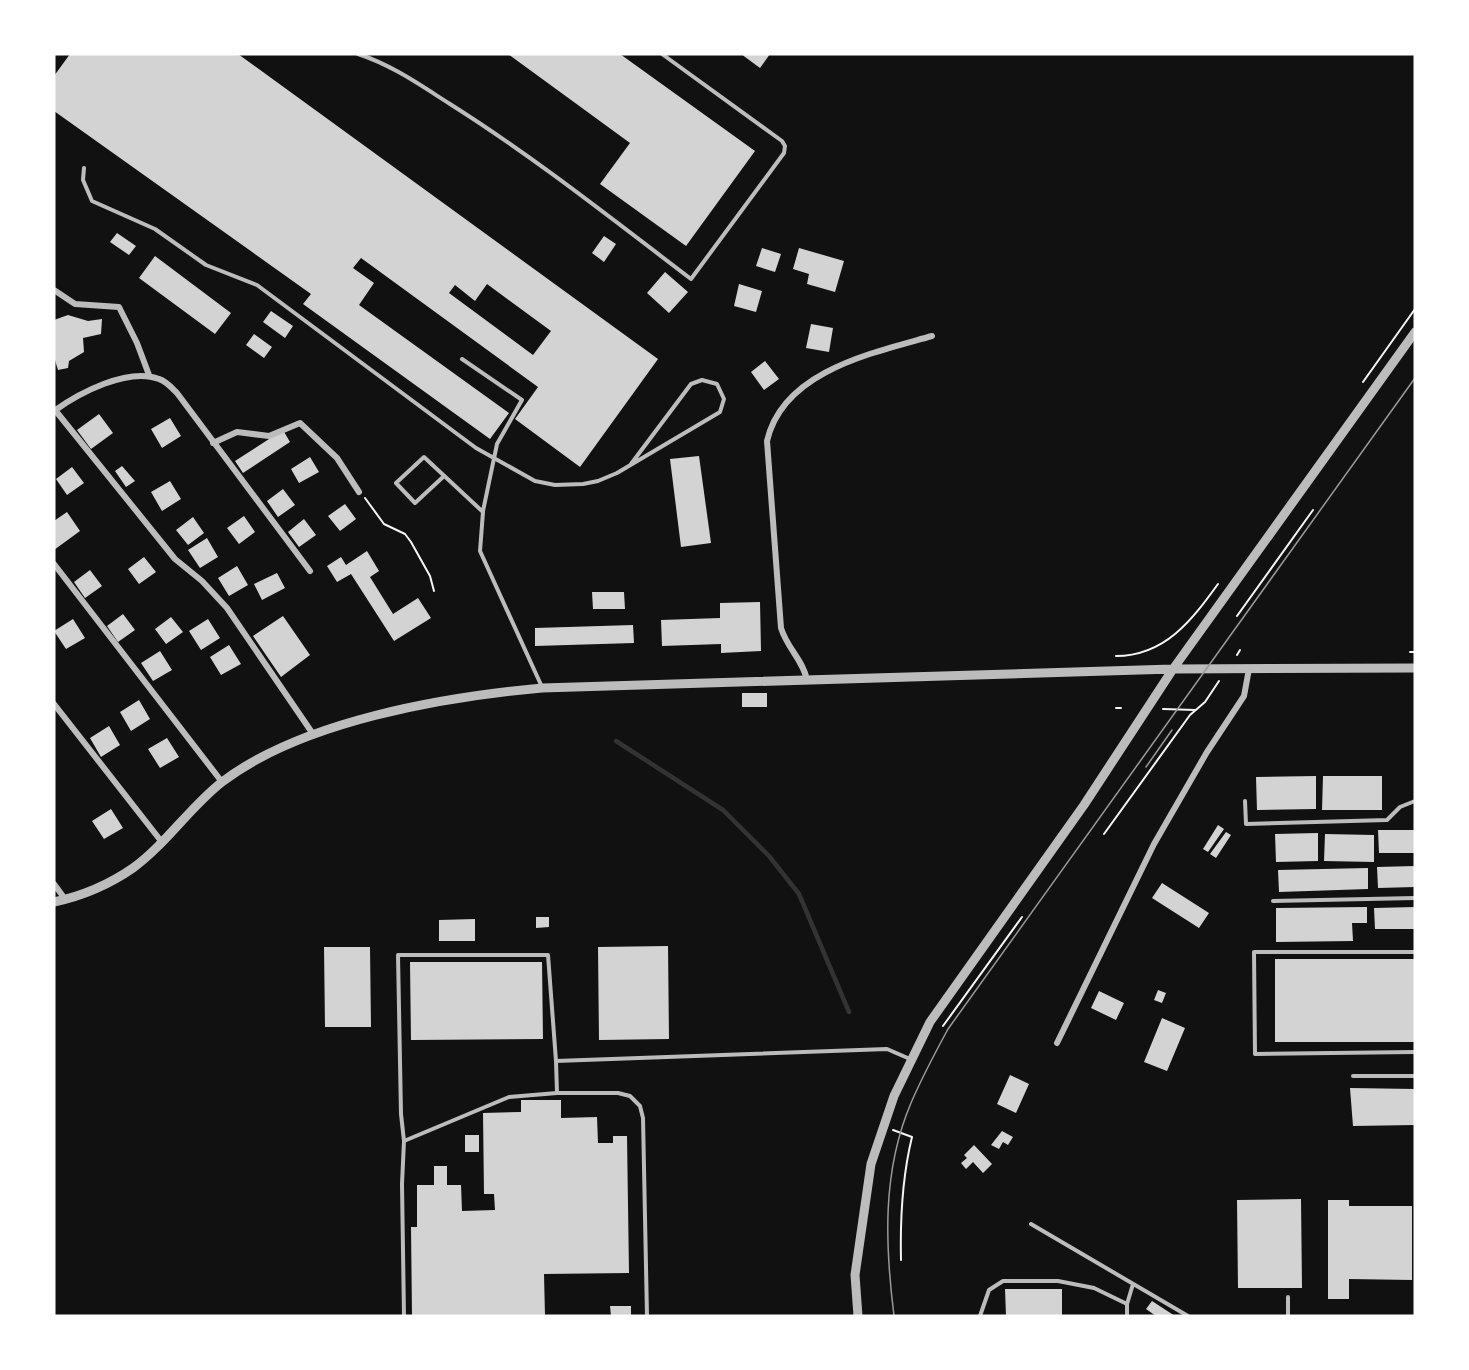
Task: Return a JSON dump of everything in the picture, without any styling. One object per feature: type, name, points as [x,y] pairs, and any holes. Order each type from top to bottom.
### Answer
[{"type":"street","points":[[54,290],[75,304],[119,307],[137,343],[149,375]]},
{"type":"street","points":[[858,1316],[855,1275],[871,1164],[910,1059],[930,1022],[1084,805],[1173,669],[1415,332]]},
{"type":"street","points":[[807,680],[805,668],[785,642],[781,628],[767,441],[771,422],[780,408],[798,389],[824,374],[870,353],[932,336]]},
{"type":"street","points":[[310,571],[177,393],[162,379],[149,375],[103,384],[54,410],[175,559],[202,581],[227,609],[313,734]]},
{"type":"street","points":[[213,443],[237,432],[268,436],[300,423],[337,458],[359,492]]},
{"type":"street","points":[[54,564],[222,783]]},
{"type":"street","points":[[54,902],[107,884],[134,867],[222,783],[271,752],[313,734],[449,699],[542,688],[1173,669],[1415,668]]},
{"type":"street","points":[[1057,1043],[1154,844],[1207,752],[1244,696],[1250,669]]},
{"type":"street","points":[[54,704],[161,841]]},
{"type":"street","points":[[54,884],[65,899]]},
{"type":"lane","points":[[358,54],[383,62],[473,118],[557,177],[691,279],[784,153],[785,146],[782,141],[662,54]]},
{"type":"lane","points":[[84,168],[83,180],[92,201],[155,229],[206,265],[258,285],[476,448],[535,481],[555,485],[583,484],[598,481],[632,464],[720,412],[724,399],[717,384],[702,380],[692,384],[632,464]]},
{"type":"lane","points":[[462,358],[522,400],[497,444],[483,512],[480,551],[542,688]]},
{"type":"lane","points":[[443,477],[415,503],[396,483],[424,457],[483,512]]},
{"type":"lane","points":[[1245,801],[1246,825],[1387,820],[1400,807],[1415,801]]},
{"type":"lane","points":[[1273,901],[1415,898]]},
{"type":"lane","points":[[1415,952],[1254,952],[1255,1054],[1415,1052]]},
{"type":"lane","points":[[404,1316],[402,1184],[404,1141],[401,1114],[398,955],[548,955],[557,1093]]},
{"type":"lane","points":[[556,1061],[887,1049],[910,1059]]},
{"type":"lane","points":[[1353,1076],[1415,1076]]},
{"type":"lane","points":[[404,1141],[509,1096],[557,1093],[618,1093],[630,1096],[640,1106],[643,1118],[646,1316]]},
{"type":"lane","points":[[1031,1224],[1188,1316]]},
{"type":"lane","points":[[980,1316],[989,1290],[1003,1281],[1058,1281],[1094,1288],[1127,1304]]},
{"type":"lane","points":[[1127,1316],[1127,1304],[1133,1284]]},
{"type":"lane","points":[[1288,1296],[1288,1316]]},
{"type":"path","points":[[1358,388],[1415,309]]},
{"type":"path","points":[[359,492],[384,524],[405,534],[430,576],[434,591]]},
{"type":"path","points":[[1238,616],[1313,510]]},
{"type":"path","points":[[1116,656],[1143,652],[1162,645],[1177,635],[1224,576]]},
{"type":"path","points":[[1237,655],[1240,650]]},
{"type":"path","points":[[1410,652],[1415,652]]},
{"type":"path","points":[[1104,834],[1195,710],[1220,681]]},
{"type":"path","points":[[1116,708],[1121,708]]},
{"type":"path","points":[[1163,710],[1195,710]]},
{"type":"path","points":[[942,1028],[1023,917]]},
{"type":"path","points":[[891,1129],[912,1137],[904,1169],[900,1209],[901,1260]]},
{"type":"building","points":[[70,54],[238,54],[658,359],[580,467],[515,419],[538,387],[361,258],[353,268],[374,283],[359,305],[509,413],[490,439],[303,304],[311,294],[54,111],[54,76]],"holes":[[[487,284],[551,331],[533,355],[449,293],[455,285],[475,301]]]},
{"type":"building","points":[[508,54],[620,54],[755,151],[686,246],[600,184],[630,143]]},
{"type":"building","points":[[741,54],[770,54],[760,68]]},
{"type":"building","points":[[117,233],[136,246],[129,255],[110,242]]},
{"type":"building","points":[[604,236],[616,244],[604,262],[592,253]]},
{"type":"building","points":[[762,248],[781,254],[775,272],[756,266]]},
{"type":"building","points":[[799,248],[844,261],[835,292],[807,284],[809,274],[793,269]]},
{"type":"building","points":[[155,256],[231,313],[215,334],[139,278]]},
{"type":"building","points":[[665,272],[688,292],[669,313],[647,293]]},
{"type":"building","points":[[739,284],[762,291],[756,312],[734,306]]},
{"type":"building","points":[[271,311],[293,326],[285,338],[263,322]]},
{"type":"building","points":[[68,315],[88,321],[102,319],[101,334],[83,338],[84,352],[69,361],[68,368],[58,370],[54,357],[54,320]]},
{"type":"building","points":[[811,324],[833,328],[829,352],[806,348]]},
{"type":"building","points":[[254,334],[272,347],[264,358],[246,345]]},
{"type":"building","points":[[765,361],[779,379],[764,390],[751,372]]},
{"type":"building","points":[[99,414],[113,433],[91,449],[77,430]]},
{"type":"building","points":[[170,418],[181,436],[162,448],[151,429]]},
{"type":"building","points":[[283,430],[290,442],[243,473],[235,461]]},
{"type":"building","points":[[699,456],[711,543],[681,547],[670,459]]},
{"type":"building","points":[[310,457],[319,472],[299,483],[291,469]]},
{"type":"building","points":[[122,466],[135,481],[126,487],[115,471]]},
{"type":"building","points":[[72,467],[84,483],[67,495],[56,479]]},
{"type":"building","points":[[170,481],[181,499],[162,511],[151,492]]},
{"type":"building","points":[[283,489],[295,505],[278,517],[267,501]]},
{"type":"building","points":[[345,504],[356,519],[340,531],[328,516]]},
{"type":"building","points":[[67,512],[80,531],[54,550],[54,521]]},
{"type":"building","points":[[244,516],[255,532],[239,544],[227,528]]},
{"type":"building","points":[[193,517],[204,533],[188,545],[176,530]]},
{"type":"building","points":[[304,519],[316,535],[299,547],[288,532]]},
{"type":"building","points":[[207,538],[218,557],[200,568],[188,550]]},
{"type":"building","points":[[367,551],[379,571],[370,577],[393,614],[418,598],[431,618],[394,641],[351,574],[337,582],[327,566],[341,557],[346,565]]},
{"type":"building","points":[[144,557],[156,572],[139,584],[128,569]]},
{"type":"building","points":[[237,566],[248,585],[229,596],[218,578]]},
{"type":"building","points":[[90,570],[102,586],[85,598],[74,582]]},
{"type":"building","points":[[277,573],[285,588],[262,600],[254,584]]},
{"type":"building","points":[[592,592],[624,592],[625,609],[593,609]]},
{"type":"building","points":[[760,602],[761,651],[721,653],[721,644],[662,646],[661,620],[720,618],[720,603]]},
{"type":"building","points":[[123,614],[135,630],[118,642],[107,626]]},
{"type":"building","points":[[283,616],[310,655],[281,677],[253,636]]},
{"type":"building","points":[[171,617],[183,632],[166,644],[155,629]]},
{"type":"building","points":[[73,619],[85,638],[66,649],[54,631]]},
{"type":"building","points":[[208,619],[220,638],[201,650],[189,631]]},
{"type":"building","points":[[633,625],[634,643],[535,646],[535,628]]},
{"type":"building","points":[[229,645],[241,664],[221,675],[210,657]]},
{"type":"building","points":[[160,651],[172,670],[153,681],[141,663]]},
{"type":"building","points":[[742,693],[767,693],[767,707],[742,707]]},
{"type":"building","points":[[139,700],[150,719],[131,731],[120,712]]},
{"type":"building","points":[[109,726],[120,745],[101,757],[90,738]]},
{"type":"building","points":[[167,738],[179,757],[160,768],[148,749]]},
{"type":"building","points":[[1316,776],[1316,809],[1257,810],[1256,777]]},
{"type":"building","points":[[1323,776],[1382,776],[1382,810],[1322,810]]},
{"type":"building","points":[[111,809],[123,828],[104,839],[92,821]]},
{"type":"building","points":[[1218,825],[1224,829],[1208,852],[1203,849]]},
{"type":"building","points":[[1378,830],[1414,830],[1414,853],[1379,853]]},
{"type":"building","points":[[1226,832],[1231,835],[1216,858],[1210,854]]},
{"type":"building","points":[[1318,833],[1318,861],[1276,862],[1275,834]]},
{"type":"building","points":[[1325,834],[1374,835],[1374,862],[1324,861]]},
{"type":"building","points":[[1415,866],[1415,887],[1378,888],[1377,867]]},
{"type":"building","points":[[1368,868],[1368,889],[1279,892],[1278,870]]},
{"type":"building","points":[[1162,883],[1209,913],[1199,928],[1152,898]]},
{"type":"building","points":[[1367,907],[1367,923],[1352,923],[1353,941],[1276,942],[1276,908]]},
{"type":"building","points":[[1415,907],[1415,929],[1375,929],[1374,908]]},
{"type":"building","points":[[536,917],[549,917],[549,927],[536,928]]},
{"type":"building","points":[[475,919],[475,941],[439,941],[439,920]]},
{"type":"building","points":[[668,946],[669,1039],[599,1040],[598,947]]},
{"type":"building","points":[[324,947],[370,947],[371,1027],[325,1027]]},
{"type":"building","points":[[1275,959],[1415,959],[1415,1042],[1275,1042]]},
{"type":"building","points":[[410,962],[542,962],[543,1039],[411,1040]]},
{"type":"building","points":[[1158,990],[1166,993],[1162,1003],[1154,1000]]},
{"type":"building","points":[[1099,991],[1124,1003],[1116,1020],[1091,1008]]},
{"type":"building","points":[[1162,1018],[1185,1028],[1167,1071],[1144,1062]]},
{"type":"building","points":[[1010,1075],[1029,1084],[1016,1113],[997,1104]]},
{"type":"building","points":[[1350,1088],[1415,1089],[1415,1125],[1353,1126]]},
{"type":"building","points":[[521,1100],[561,1100],[561,1118],[597,1117],[598,1143],[613,1143],[613,1136],[627,1136],[629,1273],[544,1274],[545,1316],[412,1316],[411,1227],[417,1227],[417,1185],[434,1185],[434,1166],[447,1166],[447,1185],[461,1185],[462,1211],[495,1210],[494,1194],[484,1194],[483,1113],[521,1112]]},
{"type":"building","points":[[1002,1131],[1013,1137],[1008,1145],[1003,1142],[999,1149],[991,1145]]},
{"type":"building","points":[[465,1135],[479,1135],[479,1152],[465,1152]]},
{"type":"building","points":[[974,1145],[992,1164],[983,1173],[973,1162],[966,1169],[961,1163],[967,1158],[964,1155]]},
{"type":"building","points":[[1301,1199],[1302,1288],[1238,1288],[1237,1200]]},
{"type":"building","points":[[1328,1200],[1349,1200],[1349,1206],[1412,1206],[1412,1280],[1349,1279],[1349,1299],[1328,1299]]},
{"type":"building","points":[[1005,1289],[1062,1289],[1062,1316],[1006,1316]]},
{"type":"building","points":[[1152,1301],[1175,1316],[1156,1316],[1146,1309]]},
{"type":"building","points":[[610,1306],[631,1306],[631,1316],[611,1316]]},
{"type":"waterway","points":[[616,741],[723,810],[769,856],[799,894],[849,1012]]},
{"type":"tram line","points":[[894,1316],[889,1262],[888,1208],[895,1155],[911,1103],[948,1029],[1415,378]]},
{"type":"tram line","points":[[1146,767],[1172,730]]}]
